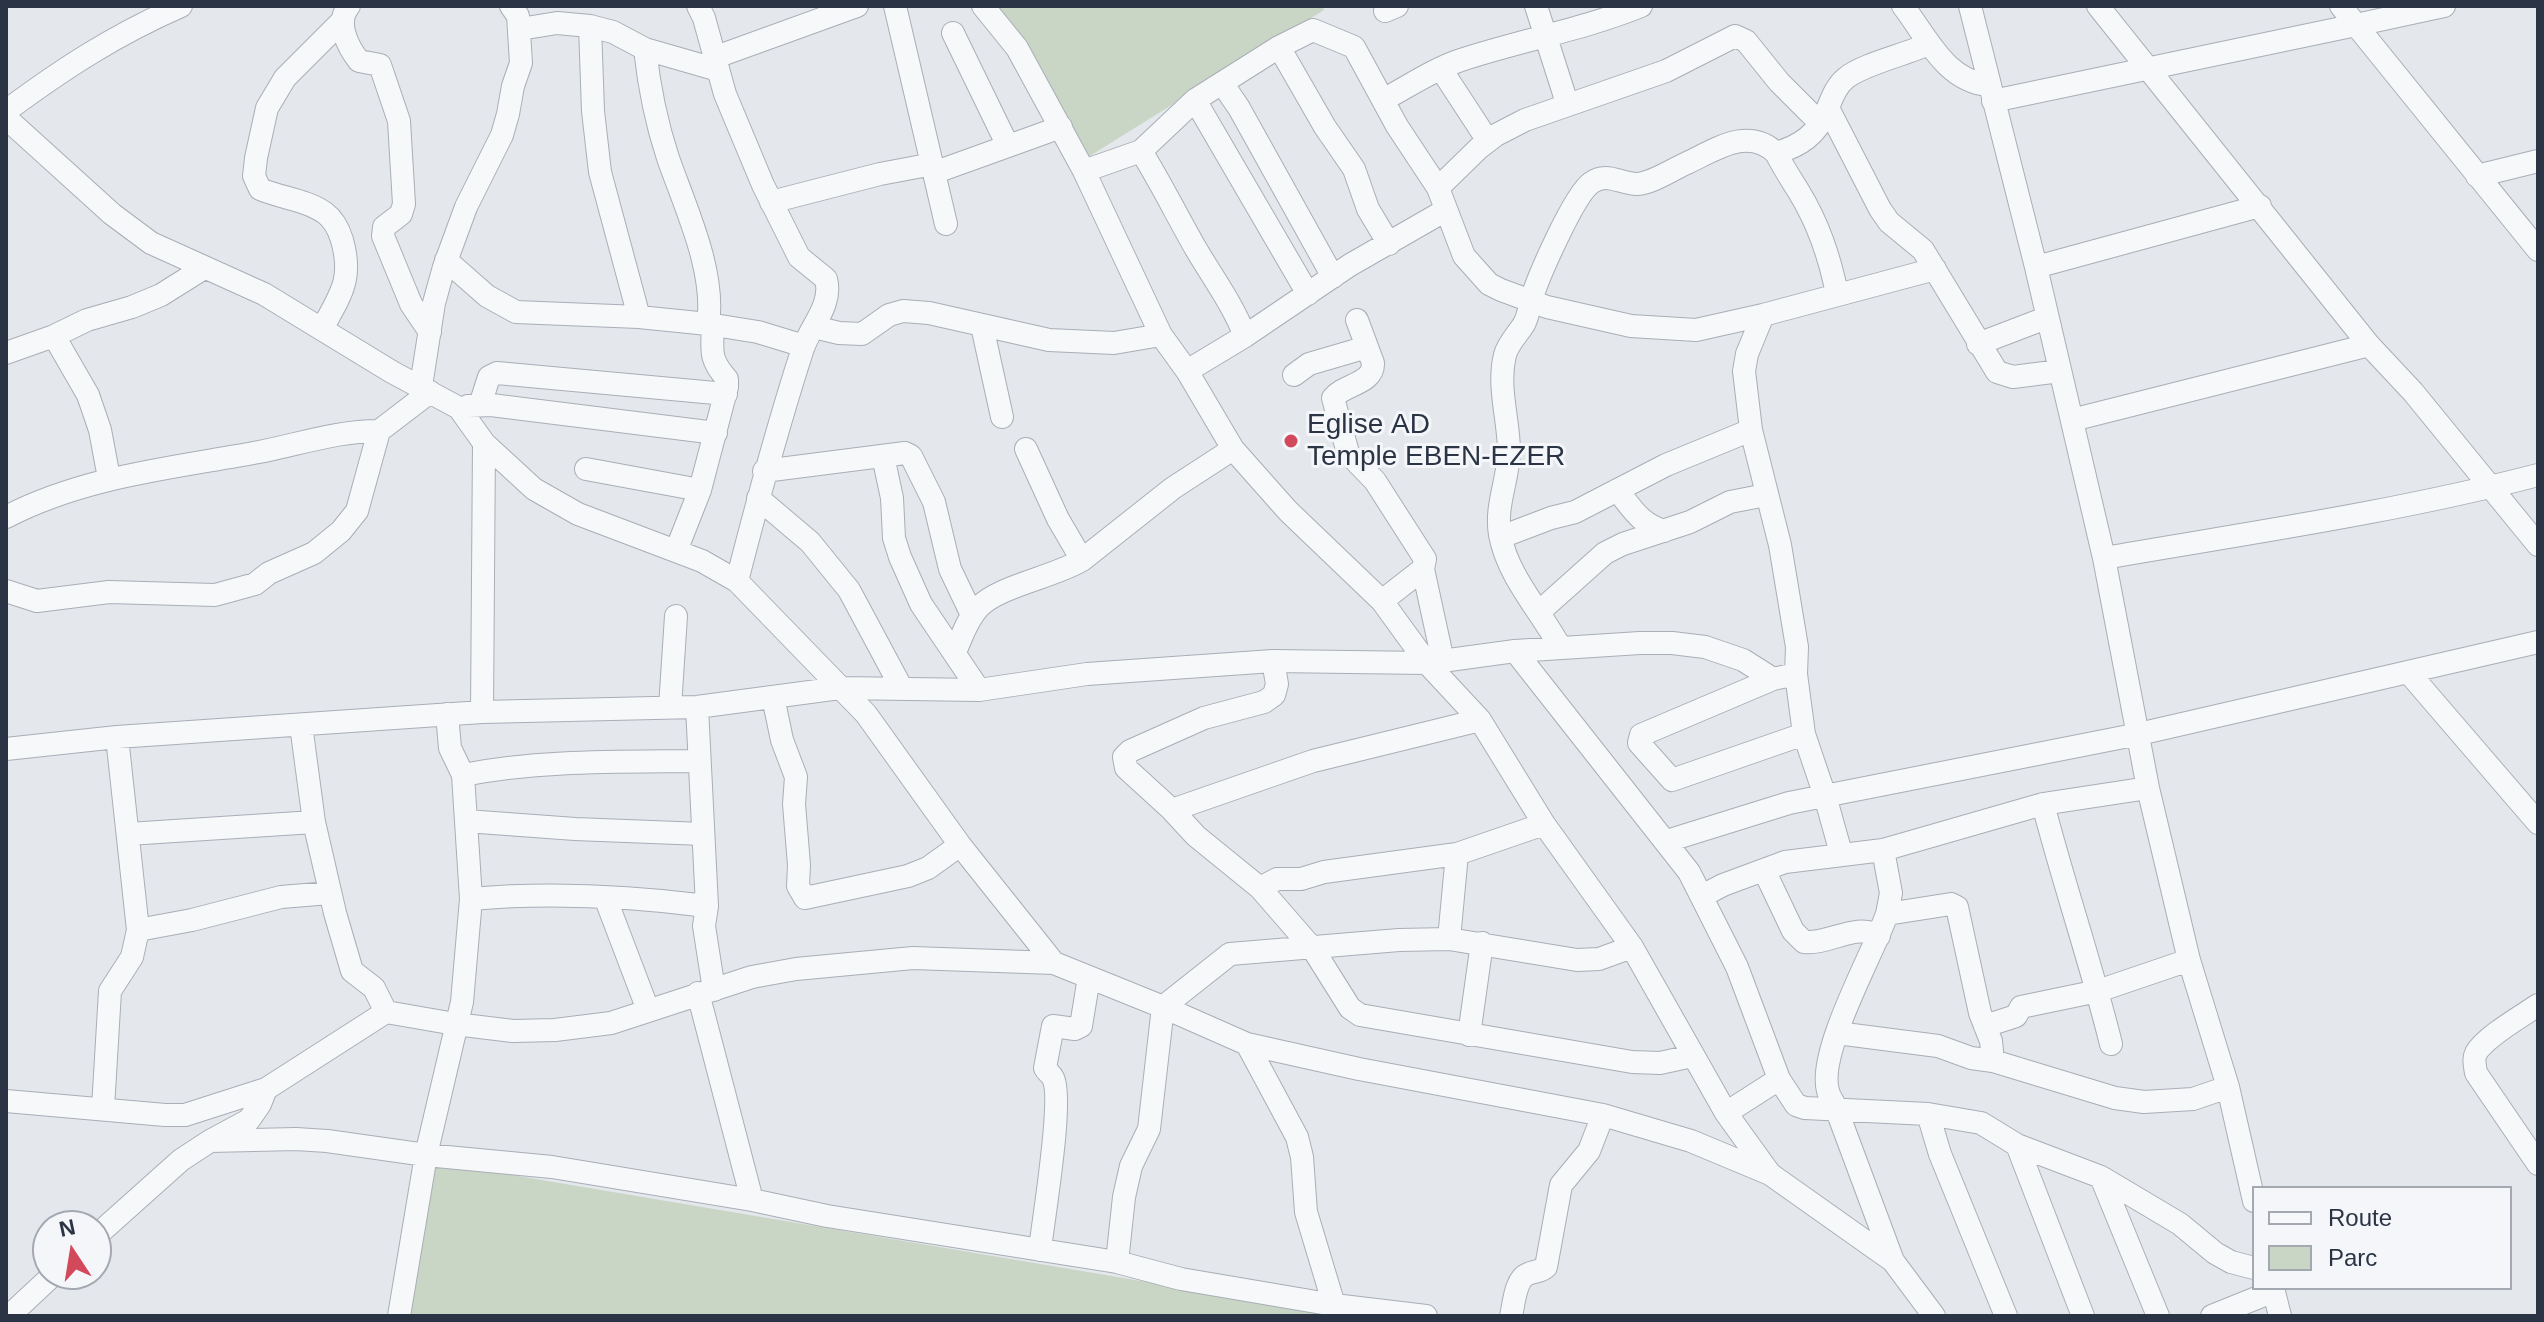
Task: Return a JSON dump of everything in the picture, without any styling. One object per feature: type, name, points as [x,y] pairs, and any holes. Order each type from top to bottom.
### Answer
[{"type":"street","points":[[6,111],[86,54],[136,26],[181,6]]},
{"type":"street","points":[[6,591],[37,601],[109,592],[215,595],[255,584],[269,573],[314,553],[341,531],[357,511],[379,431],[426,389],[434,303],[446,260],[466,207],[502,135],[521,63],[518,16],[511,6]]},
{"type":"street","points":[[698,6],[734,119],[771,202],[799,257],[828,283],[827,299],[809,337],[764,471],[737,581]]},
{"type":"street","points":[[520,29],[557,23],[590,26],[613,32],[645,49],[717,64],[857,6]]},
{"type":"street","points":[[895,6],[946,224]]},
{"type":"street","points":[[983,6],[1017,48],[1084,171],[1161,335],[1187,371],[1233,449],[1288,511],[1382,601],[1480,720],[1544,824],[1632,947],[1726,1113],[1770,1174]]},
{"type":"street","points":[[1536,6],[1567,103]]},
{"type":"street","points":[[1383,100],[1460,60],[1594,24],[1641,6]]},
{"type":"street","points":[[1903,6],[1928,44],[1964,80],[1991,93],[2149,70],[2444,6]]},
{"type":"street","points":[[1970,6],[2036,267],[2104,558],[2148,788],[2189,960],[2228,1087],[2252,1192]]},
{"type":"street","points":[[2098,6],[2369,345],[2413,392],[2538,545]]},
{"type":"street","points":[[2341,6],[2538,250]]},
{"type":"street","points":[[323,327],[348,274],[340,235],[326,214],[260,189],[254,176],[267,108],[285,78],[346,14]]},
{"type":"street","points":[[346,14],[350,48],[358,60],[380,65],[399,121],[404,204],[401,214],[384,227],[383,236],[411,304],[430,332]]},
{"type":"street","points":[[590,26],[593,111],[600,172],[639,317]]},
{"type":"street","points":[[1084,171],[1141,151],[1195,100],[1279,47],[1313,30],[1350,44],[1438,188],[1464,256],[1474,269],[1489,284],[1547,307],[1631,326],[1696,330],[1935,269]]},
{"type":"street","points":[[953,33],[1008,146]]},
{"type":"street","points":[[1438,188],[1488,141],[1525,120],[1666,71],[1738,36],[1746,41],[1779,82],[1824,116],[1889,222],[1923,250],[1997,372],[2013,377],[2060,371]]},
{"type":"street","points":[[1776,153],[1800,145],[1824,116],[1836,88],[1850,74],[1904,56],[1928,44]]},
{"type":"street","points":[[1279,47],[1325,127],[1354,169],[1368,209],[1389,244]]},
{"type":"street","points":[[645,49],[656,116],[697,243],[707,285],[712,357],[716,368],[727,379],[726,394],[700,490],[676,551]]},
{"type":"street","points":[[1441,69],[1488,141]]},
{"type":"street","points":[[1222,83],[1333,277]]},
{"type":"street","points":[[1195,100],[1308,294]]},
{"type":"street","points":[[6,118],[112,214],[151,243],[264,294],[323,327],[392,372],[426,389],[470,406],[716,433]]},
{"type":"street","points":[[771,202],[880,174],[934,168],[1061,127]]},
{"type":"street","points":[[1560,647],[1517,580],[1507,561],[1501,537],[1498,515],[1509,450],[1503,366],[1506,350],[1525,322],[1531,300],[1584,189],[1594,180],[1605,177],[1634,184],[1646,182],[1711,149],[1737,141],[1757,142],[1776,153],[1799,191],[1829,254],[1837,294]]},
{"type":"street","points":[[1141,151],[1166,191],[1193,245],[1224,292],[1245,336]]},
{"type":"street","points":[[2477,176],[2538,161]]},
{"type":"street","points":[[2036,267],[2260,206]]},
{"type":"street","points":[[1187,371],[1333,277],[1446,210]]},
{"type":"street","points":[[446,260],[487,296],[516,312],[639,317],[809,337],[862,334],[889,315],[903,311],[929,313],[1062,341],[1114,343],[1161,335]]},
{"type":"street","points":[[6,353],[87,320],[161,295],[204,268]]},
{"type":"street","points":[[1763,315],[1747,354],[1744,371],[1751,430],[1780,545],[1797,647],[1796,674],[1804,734],[1841,853]]},
{"type":"street","points":[[1978,344],[2046,318]]},
{"type":"street","points":[[1357,320],[1374,370],[1368,377],[1335,394],[1335,413],[1348,453],[1375,481],[1425,559],[1423,569],[1435,662]]},
{"type":"street","points":[[982,326],[1002,417]]},
{"type":"street","points":[[54,336],[92,405],[109,478]]},
{"type":"street","points":[[2072,420],[2369,345]]},
{"type":"street","points":[[1294,375],[1309,364],[1367,347]]},
{"type":"street","points":[[470,406],[489,377],[497,373],[726,394]]},
{"type":"street","points":[[470,406],[484,443],[482,712]]},
{"type":"street","points":[[1501,537],[1575,512],[1666,465],[1751,430]]},
{"type":"street","points":[[6,517],[109,478],[261,452],[326,435],[379,431]]},
{"type":"street","points":[[484,443],[534,489],[578,514],[702,561],[737,581],[866,714],[960,845],[1054,963]]},
{"type":"street","points":[[1026,449],[1058,519],[1082,560]]},
{"type":"street","points":[[955,652],[972,615],[990,598],[1069,568],[1173,488],[1233,449]]},
{"type":"street","points":[[764,471],[905,453],[915,461],[934,502],[950,569],[972,615]]},
{"type":"street","points":[[883,456],[892,498],[894,538],[900,557],[921,604],[979,690]]},
{"type":"street","points":[[586,469],[700,490]]},
{"type":"street","points":[[2104,558],[2298,525],[2489,488],[2538,475]]},
{"type":"street","points":[[1617,490],[1648,526],[1664,531]]},
{"type":"street","points":[[1539,612],[1605,553],[1690,522],[1730,502],[1766,495]]},
{"type":"street","points":[[758,498],[810,542],[849,590],[901,687]]},
{"type":"street","points":[[1382,601],[1423,569]]},
{"type":"street","points":[[670,707],[676,616]]},
{"type":"street","points":[[1667,841],[1789,803],[2139,734],[2538,642]]},
{"type":"street","points":[[6,749],[117,737],[447,714],[697,707],[840,688],[979,690],[1087,674],[1273,661],[1435,662],[1560,647],[1672,643],[1705,647],[1743,660],[1773,679]]},
{"type":"street","points":[[1515,651],[1689,872],[1737,967],[1779,1079],[1796,1105],[1928,1114],[1981,1123],[2017,1145],[2101,1177],[2180,1224],[2215,1253],[2231,1262],[2252,1267]]},
{"type":"street","points":[[1273,661],[1277,684],[1274,695],[1251,706],[1204,718],[1130,751],[1124,757],[1126,768],[1196,836],[1260,888],[1313,949],[1350,1008],[1360,1015],[1632,1062],[1660,1063],[1692,1056]]},
{"type":"street","points":[[2409,673],[2538,823]]},
{"type":"street","points":[[1796,674],[1773,679],[1641,735],[1639,743],[1672,780],[1804,734]]},
{"type":"street","points":[[773,697],[782,740],[796,777],[794,804],[798,886],[805,898],[908,876],[928,868],[960,845]]},
{"type":"street","points":[[697,707],[707,906],[704,926],[706,991],[752,1200]]},
{"type":"street","points":[[399,1316],[426,1155],[462,1002],[471,899],[463,775],[450,748],[447,714]]},
{"type":"street","points":[[1172,810],[1313,761],[1480,720]]},
{"type":"street","points":[[301,725],[314,822],[352,971],[374,988],[386,1012]]},
{"type":"street","points":[[103,1108],[110,991],[132,957],[138,930],[117,737]]},
{"type":"street","points":[[463,775],[592,762],[699,761]]},
{"type":"street","points":[[1702,896],[1785,862],[1883,850],[2043,804],[2148,788]]},
{"type":"street","points":[[2043,804],[2111,1044]]},
{"type":"street","points":[[466,821],[703,834]]},
{"type":"street","points":[[128,834],[314,822]]},
{"type":"street","points":[[1260,888],[1277,879],[1301,879],[1324,872],[1457,854],[1544,824]]},
{"type":"street","points":[[1883,850],[1891,893],[1887,914],[1837,1033],[1827,1074],[1827,1090],[1893,1261],[1932,1314]]},
{"type":"street","points":[[1449,939],[1457,854]]},
{"type":"street","points":[[1764,870],[1799,940],[1810,943],[1859,932],[1875,932],[1879,936]]},
{"type":"street","points":[[138,930],[281,897],[330,893]]},
{"type":"street","points":[[471,899],[534,894],[707,906]]},
{"type":"street","points":[[605,897],[648,1010]]},
{"type":"street","points":[[1887,914],[1951,904],[1957,907],[1980,1013],[1991,1041],[1993,1061]]},
{"type":"street","points":[[1117,1262],[1124,1197],[1131,1166],[1149,1129],[1163,1007],[1230,954],[1277,948],[1313,949],[1375,941],[1449,939],[1577,960],[1599,959],[1632,947]]},
{"type":"street","points":[[1469,1035],[1482,943]]},
{"type":"street","points":[[6,1101],[103,1108],[147,1116],[185,1115],[266,1089],[386,1012],[513,1031],[584,1028],[611,1023],[752,977],[796,969],[913,958],[1054,963],[1247,1044],[1359,1069],[1603,1115],[1691,1141],[1770,1174],[1893,1261]]},
{"type":"street","points":[[1985,1026],[2016,1016],[2021,1007],[2098,991],[2189,960]]},
{"type":"street","points":[[1040,1250],[1056,1121],[1053,1078],[1045,1068],[1045,1054],[1053,1026],[1075,1029],[1081,1026],[1089,977]]},
{"type":"street","points":[[2538,1005],[2486,1043],[2476,1054],[2474,1063],[2476,1073],[2538,1164]]},
{"type":"street","points":[[1837,1033],[1938,1046],[2115,1098],[2144,1102],[2193,1099],[2228,1087]]},
{"type":"street","points":[[1247,1044],[1297,1137],[1302,1157],[1306,1212],[1334,1305]]},
{"type":"street","points":[[1726,1113],[1779,1079]]},
{"type":"street","points":[[112,1222],[181,1160],[249,1120],[266,1089]]},
{"type":"street","points":[[1928,1114],[1940,1154],[2006,1316]]},
{"type":"street","points":[[1511,1316],[1520,1280],[1524,1275],[1540,1272],[1546,1267],[1563,1179],[1589,1151],[1603,1115]]},
{"type":"street","points":[[210,1141],[311,1140],[552,1167],[752,1200],[827,1216],[1117,1262],[1181,1279],[1334,1305],[1426,1316]]},
{"type":"street","points":[[2017,1145],[2083,1316]]},
{"type":"street","points":[[2101,1177],[2158,1316]]},
{"type":"street","points":[[9,1316],[37,1290]]},
{"type":"street","points":[[2212,1316],[2274,1290],[2280,1316]]},
{"type":"green space","points":[[985,6],[1322,6],[1324,10],[1085,159]]},
{"type":"green space","points":[[429,1161],[1349,1316],[403,1316]]},
{"type":"place","name":"Eglise AD Temple EBEN-EZER","points":[[1291,441]]}]
